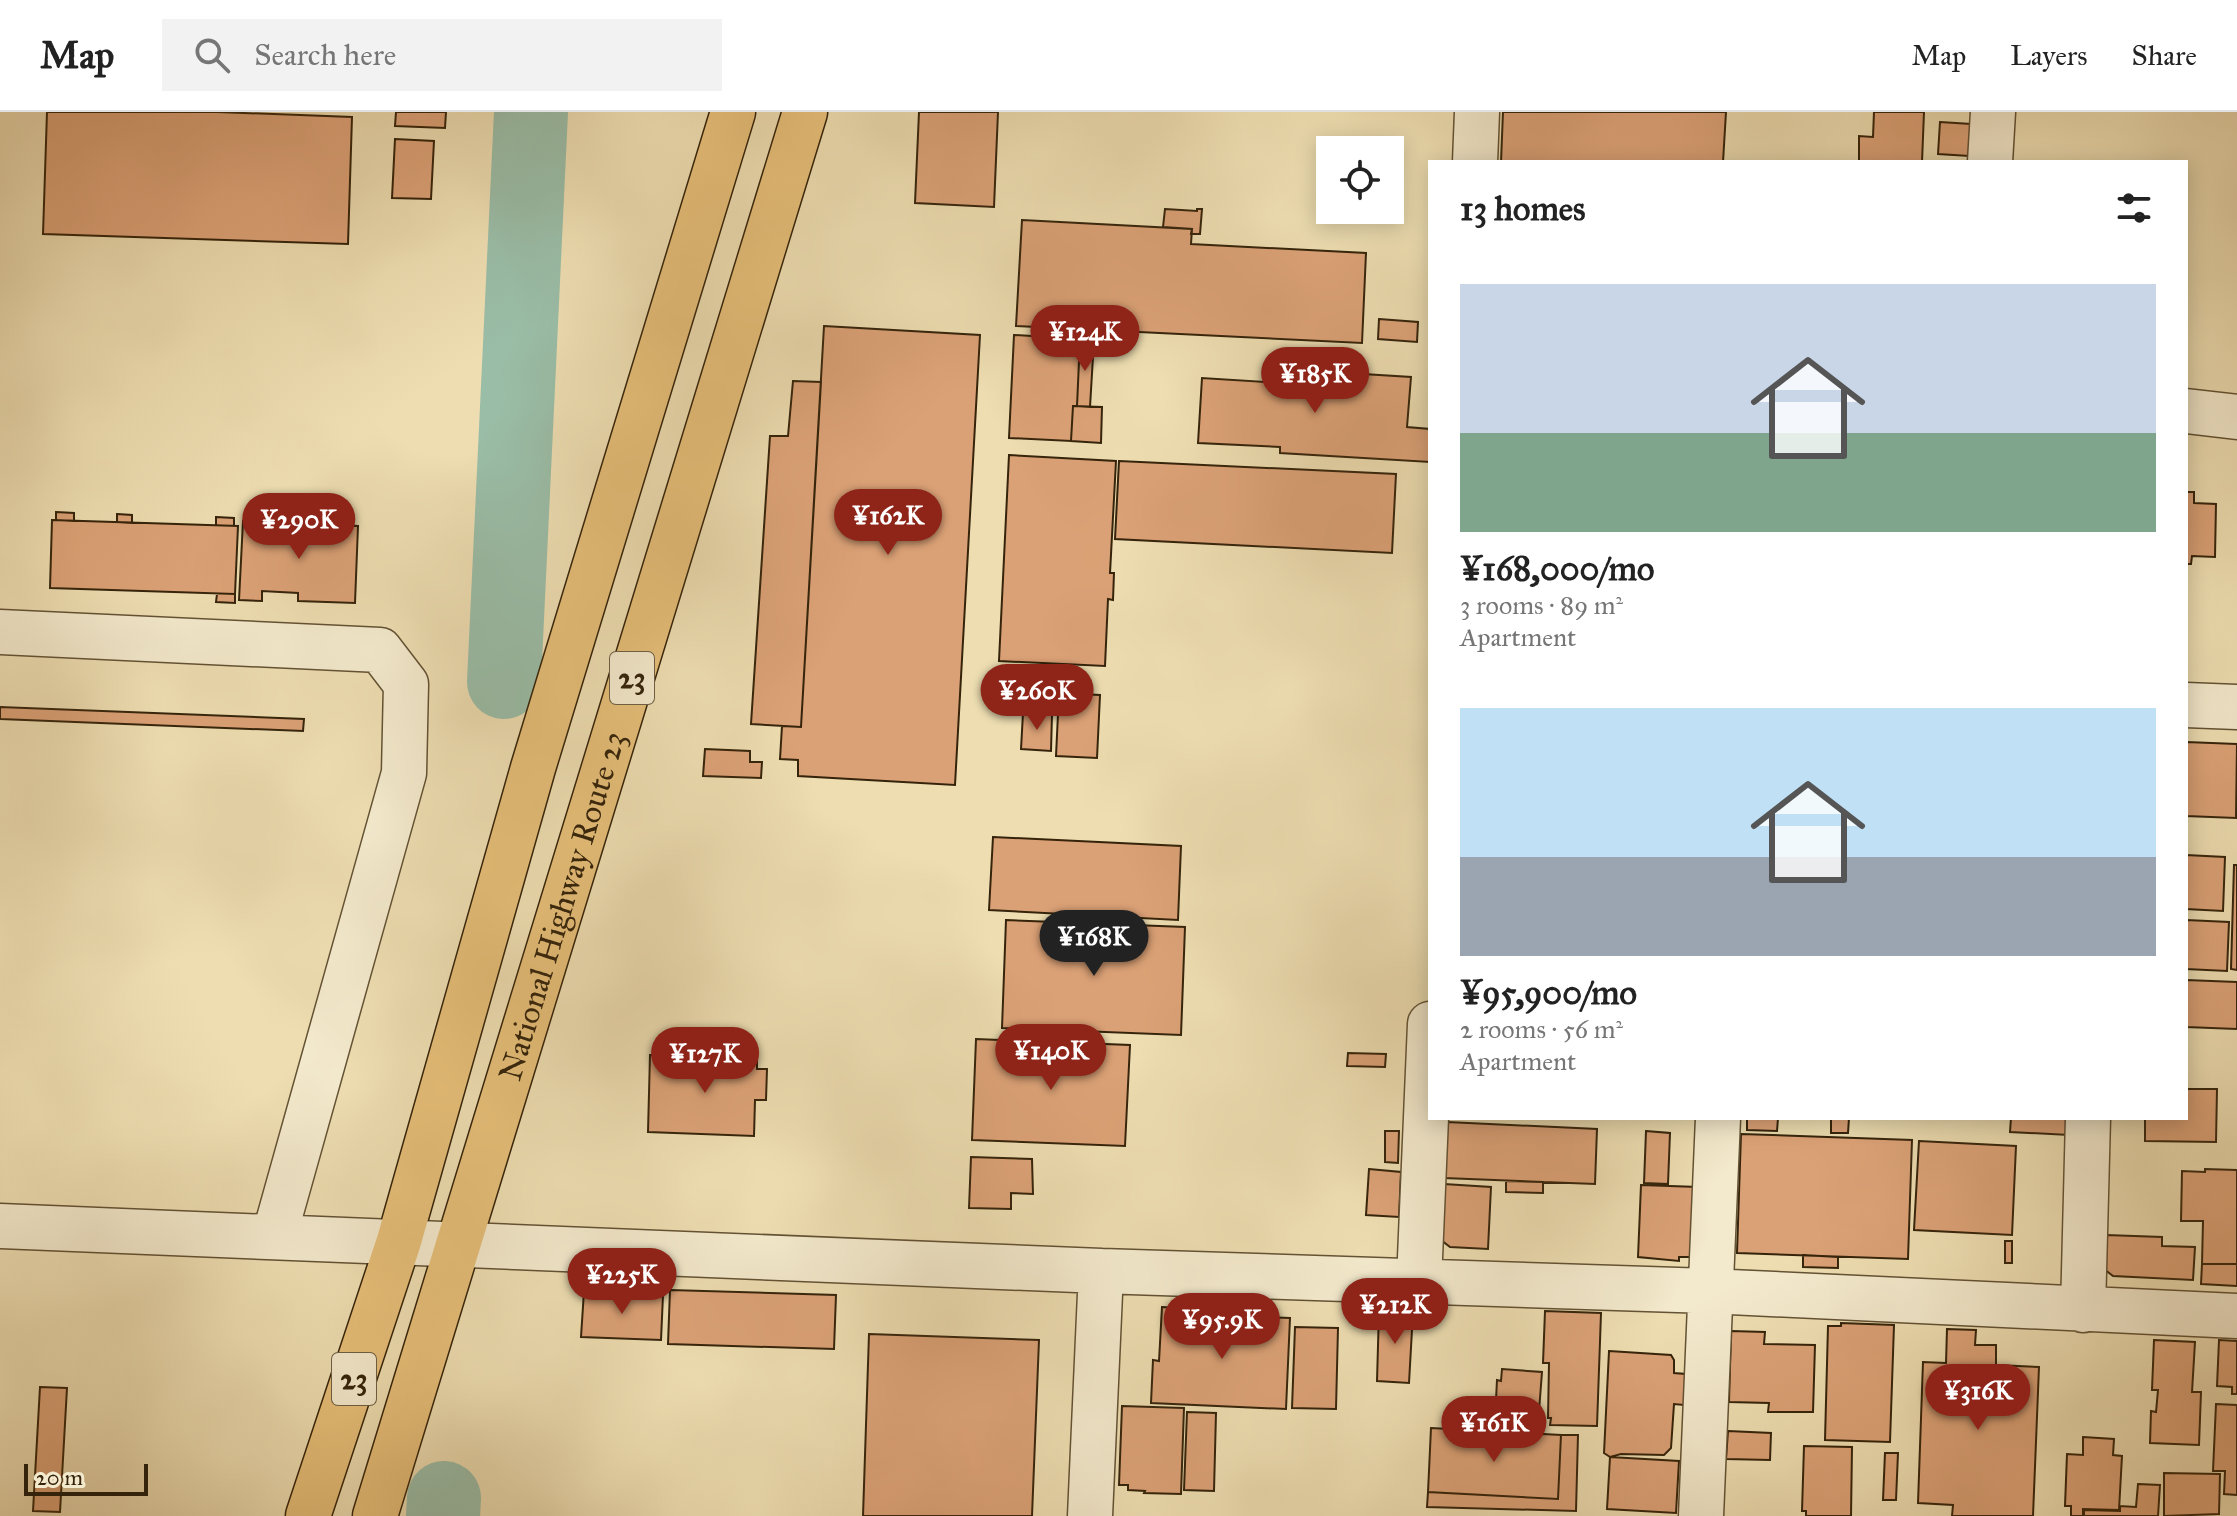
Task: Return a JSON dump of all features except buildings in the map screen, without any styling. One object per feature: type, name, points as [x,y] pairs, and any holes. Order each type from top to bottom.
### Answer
[{"type":"highway","name":"National Highway Route 23","points":[[308,1516],[399,1241],[533,768],[733,112]]},
{"type":"highway","name":"National Highway Route 23","points":[[375,1516],[805,112]]},
{"type":"street","points":[[1475,160],[1477,112]]},
{"type":"street","points":[[1990,160],[1993,112]]},
{"type":"street","points":[[2188,411],[2237,417]]},
{"type":"street","points":[[0,632],[380,650],[406,684],[404,773],[274,1237]]},
{"type":"street","points":[[2188,705],[2237,707]]},
{"type":"street","points":[[1419,1281],[1428,1071]]},
{"type":"street","points":[[1701,1516],[1718,1120]]},
{"type":"street","points":[[2083,1310],[2088,1120]]},
{"type":"street","points":[[0,1226],[1101,1271],[1709,1291],[2237,1316]]},
{"type":"street","points":[[1090,1516],[1101,1271]]},
{"type":"waterway","points":[[504,682],[531,112]]},
{"type":"waterway","points":[[443,1516],[444,1498]]}]
